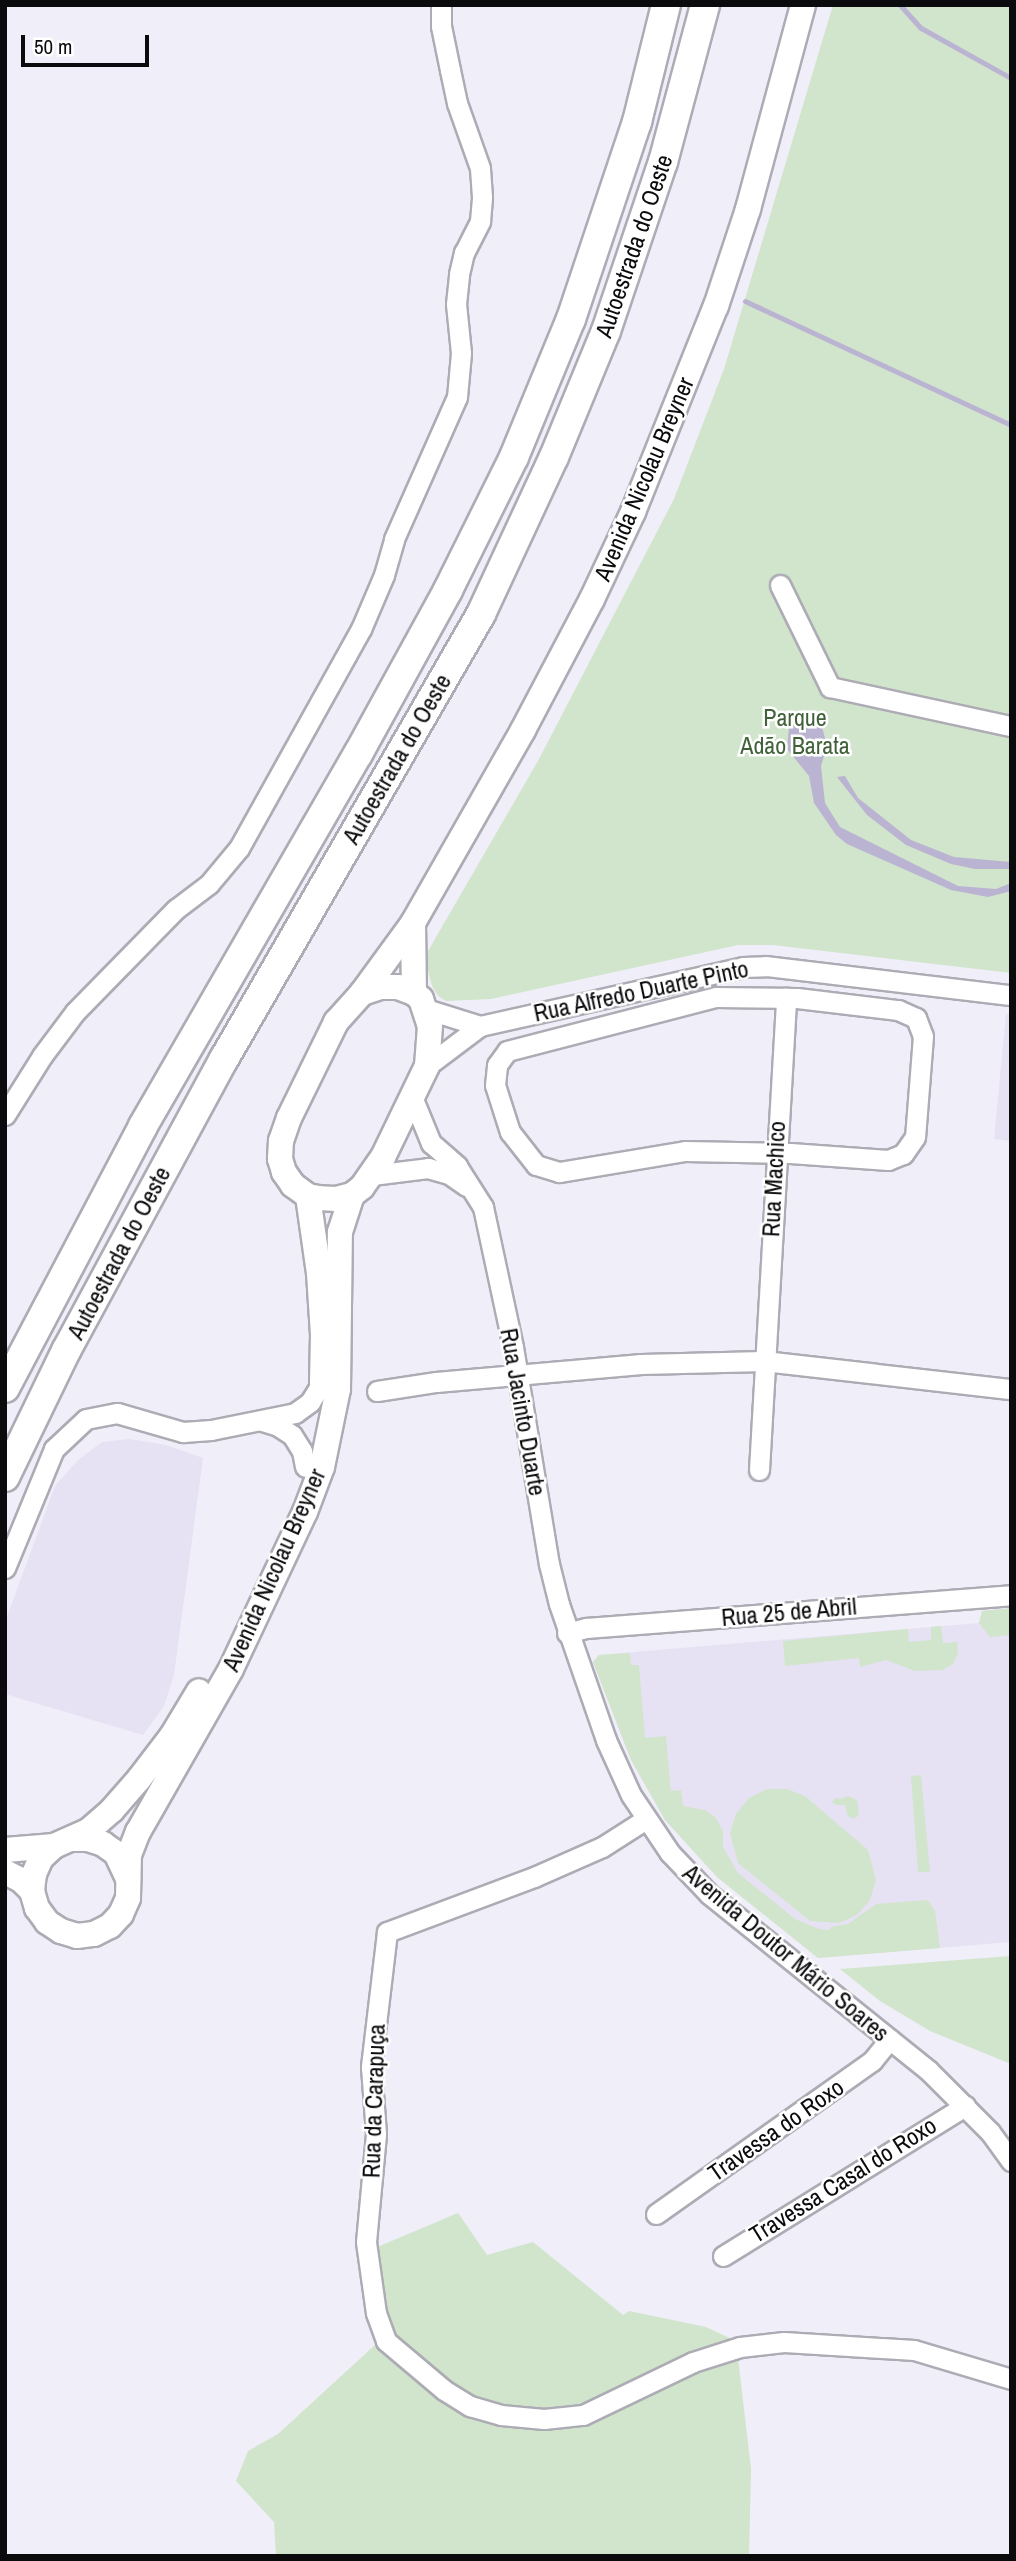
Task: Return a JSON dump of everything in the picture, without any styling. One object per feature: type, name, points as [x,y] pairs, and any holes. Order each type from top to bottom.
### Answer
[{"type":"highway","name":"Autoestrada do Oeste","points":[[5,1388],[144,1126],[345,778],[442,602],[514,457],[571,319],[637,122],[666,5]]},
{"type":"highway","name":"Autoestrada do Oeste","points":[[5,1477],[67,1349],[224,1059],[481,614],[554,457],[606,331],[663,162],[705,5]]},
{"type":"main road","name":"Avenida Nicolau Breyner","points":[[427,1066],[413,1099],[372,1175],[352,1195],[340,1232],[338,1389],[322,1467],[305,1513],[231,1669],[138,1832],[129,1855],[128,1898],[121,1914],[110,1926],[94,1934],[77,1936],[61,1931],[47,1922],[37,1908],[32,1891],[34,1874],[41,1858],[112,1810],[172,1736],[254,1587],[305,1467],[316,1425],[322,1383],[323,1335],[319,1273],[308,1196],[284,1172],[279,1159],[281,1140],[326,1038],[346,1008],[362,993],[413,923],[523,730],[592,599],[676,413],[716,306],[748,209],[803,5]]},
{"type":"main road","points":[[413,923],[420,1001],[430,1026],[427,1066]]},
{"type":"main road","points":[[362,993],[380,987],[398,987],[420,1001]]},
{"type":"main road","points":[[308,1196],[336,1199],[352,1195]]},
{"type":"main road","points":[[5,1850],[88,1839],[109,1849],[125,1866],[129,1881]]},
{"type":"main road","name":"Avenida Nicolau Breyner","points":[[5,1872],[22,1880],[32,1891]]},
{"type":"street","points":[[5,1115],[42,1056],[75,1012],[176,909],[209,884],[239,848],[361,629],[384,575],[394,540],[457,397],[461,353],[456,304],[459,274],[464,253],[480,221],[482,197],[480,168],[457,103],[441,26],[441,5]]},
{"type":"street","points":[[780,584],[830,687],[1011,726]]},
{"type":"street","name":"Rua Alfredo Duarte Pinto","points":[[427,1066],[480,1026],[743,967],[765,966],[1011,995]]},
{"type":"street","points":[[716,997],[786,998],[898,1010],[916,1017],[923,1036],[915,1137],[903,1154],[888,1160],[685,1151],[559,1172],[536,1165],[510,1132],[495,1085],[497,1065],[507,1051],[716,997]]},
{"type":"street","name":"Rua Machico","points":[[759,1471],[775,1153],[786,998]]},
{"type":"street","points":[[420,1001],[480,1026]]},
{"type":"street","name":"Rua Jacinto Duarte","points":[[413,1099],[432,1143],[457,1166],[476,1193],[488,1227],[518,1375],[549,1564],[567,1633]]},
{"type":"street","points":[[372,1175],[428,1168],[449,1174],[476,1193]]},
{"type":"street","points":[[377,1391],[641,1364],[764,1361],[1011,1389]]},
{"type":"street","points":[[5,1568],[54,1449],[86,1419],[117,1413],[183,1432],[261,1421],[303,1409],[322,1383]]},
{"type":"street","points":[[261,1421],[278,1426],[292,1435],[302,1451],[305,1467]]},
{"type":"street","name":"Rua 25 de Abril","points":[[567,1633],[586,1628],[1011,1595]]},
{"type":"street","name":"Avenida Doutor Mário Soares","points":[[567,1633],[606,1740],[646,1819],[670,1853],[709,1894],[928,2070],[990,2132],[1011,2161]]},
{"type":"street","name":"Rua da Carapuça","points":[[646,1819],[602,1847],[534,1877],[387,1932],[371,2067],[376,2134],[366,2242],[376,2312],[386,2341],[444,2390],[470,2406],[501,2415],[544,2419],[583,2415],[693,2362],[728,2350],[784,2342],[914,2350],[1011,2379]]},
{"type":"street","name":"Travessa do Roxo","points":[[656,2214],[873,2061],[890,2039]]},
{"type":"street","name":"Travessa Casal do Roxo","points":[[723,2256],[965,2106]]},
{"type":"street","name":"Avenida Doutor Mário Soares","points":[[990,2132],[1011,2148]]},
{"type":"shaded area","points":[[809,712],[819,715],[827,746],[821,766],[825,803],[840,827],[958,886],[996,889],[1011,883],[1011,891],[988,897],[951,890],[847,844],[836,835],[814,803],[809,776],[787,749],[789,727],[796,718]]},
{"type":"shaded area","points":[[845,776],[858,798],[911,840],[954,857],[1011,862],[1011,869],[975,869],[951,864],[906,845],[867,815],[837,777]]},
{"type":"shaded area","points":[[1006,1014],[1011,1014],[1011,1141],[994,1139]]},
{"type":"shaded area","points":[[130,1439],[166,1445],[203,1458],[174,1675],[164,1706],[143,1735],[5,1694],[5,1622],[55,1486],[78,1460],[102,1442]]},
{"type":"shaded area","points":[[1011,1608],[1011,1942],[818,1958],[717,1877],[665,1820],[631,1760],[593,1662],[599,1655],[979,1623],[982,1611]]},
{"type":"green space","name":"Parque Adão Barata","points":[[833,5],[1011,5],[1011,973],[773,945],[738,945],[491,999],[446,1001],[438,996],[432,986],[426,963],[428,951],[538,761],[674,499],[724,369]]},
{"type":"green space","points":[[1011,1608],[1011,1635],[990,1637],[979,1623],[982,1611]]},
{"type":"green space","points":[[941,1626],[943,1643],[957,1642],[958,1653],[953,1664],[943,1670],[915,1671],[886,1660],[860,1667],[859,1658],[785,1666],[783,1641],[908,1629],[909,1642],[931,1640],[931,1627]]},
{"type":"green space","points":[[630,1653],[631,1665],[639,1665],[645,1738],[666,1736],[671,1791],[681,1790],[683,1806],[705,1810],[715,1817],[723,1831],[723,1847],[738,1873],[795,1919],[819,1929],[830,1930],[831,1927],[848,1924],[876,1904],[928,1900],[935,1911],[940,1948],[818,1958],[717,1877],[665,1820],[631,1760],[593,1662],[599,1655]]},
{"type":"green space","points":[[921,1775],[930,1872],[918,1872],[911,1776]]},
{"type":"green space","points":[[767,1789],[787,1789],[805,1796],[868,1850],[876,1880],[870,1900],[857,1915],[839,1923],[810,1921],[738,1863],[730,1833],[736,1814],[749,1798]]},
{"type":"green space","points":[[848,1796],[857,1800],[859,1815],[854,1819],[848,1816],[845,1805],[832,1802],[835,1798]]},
{"type":"green space","points":[[1011,1956],[1011,2064],[930,2031],[880,2001],[840,1969]]},
{"type":"green space","points":[[458,2213],[487,2255],[533,2242],[623,2315],[629,2311],[706,2327],[736,2341],[751,2469],[749,2556],[276,2556],[274,2522],[236,2481],[248,2451],[278,2434],[388,2333],[375,2248]]},
{"type":"waterway","points":[[900,5],[921,28],[1011,78]]},
{"type":"waterway","points":[[745,301],[1011,425]]}]
